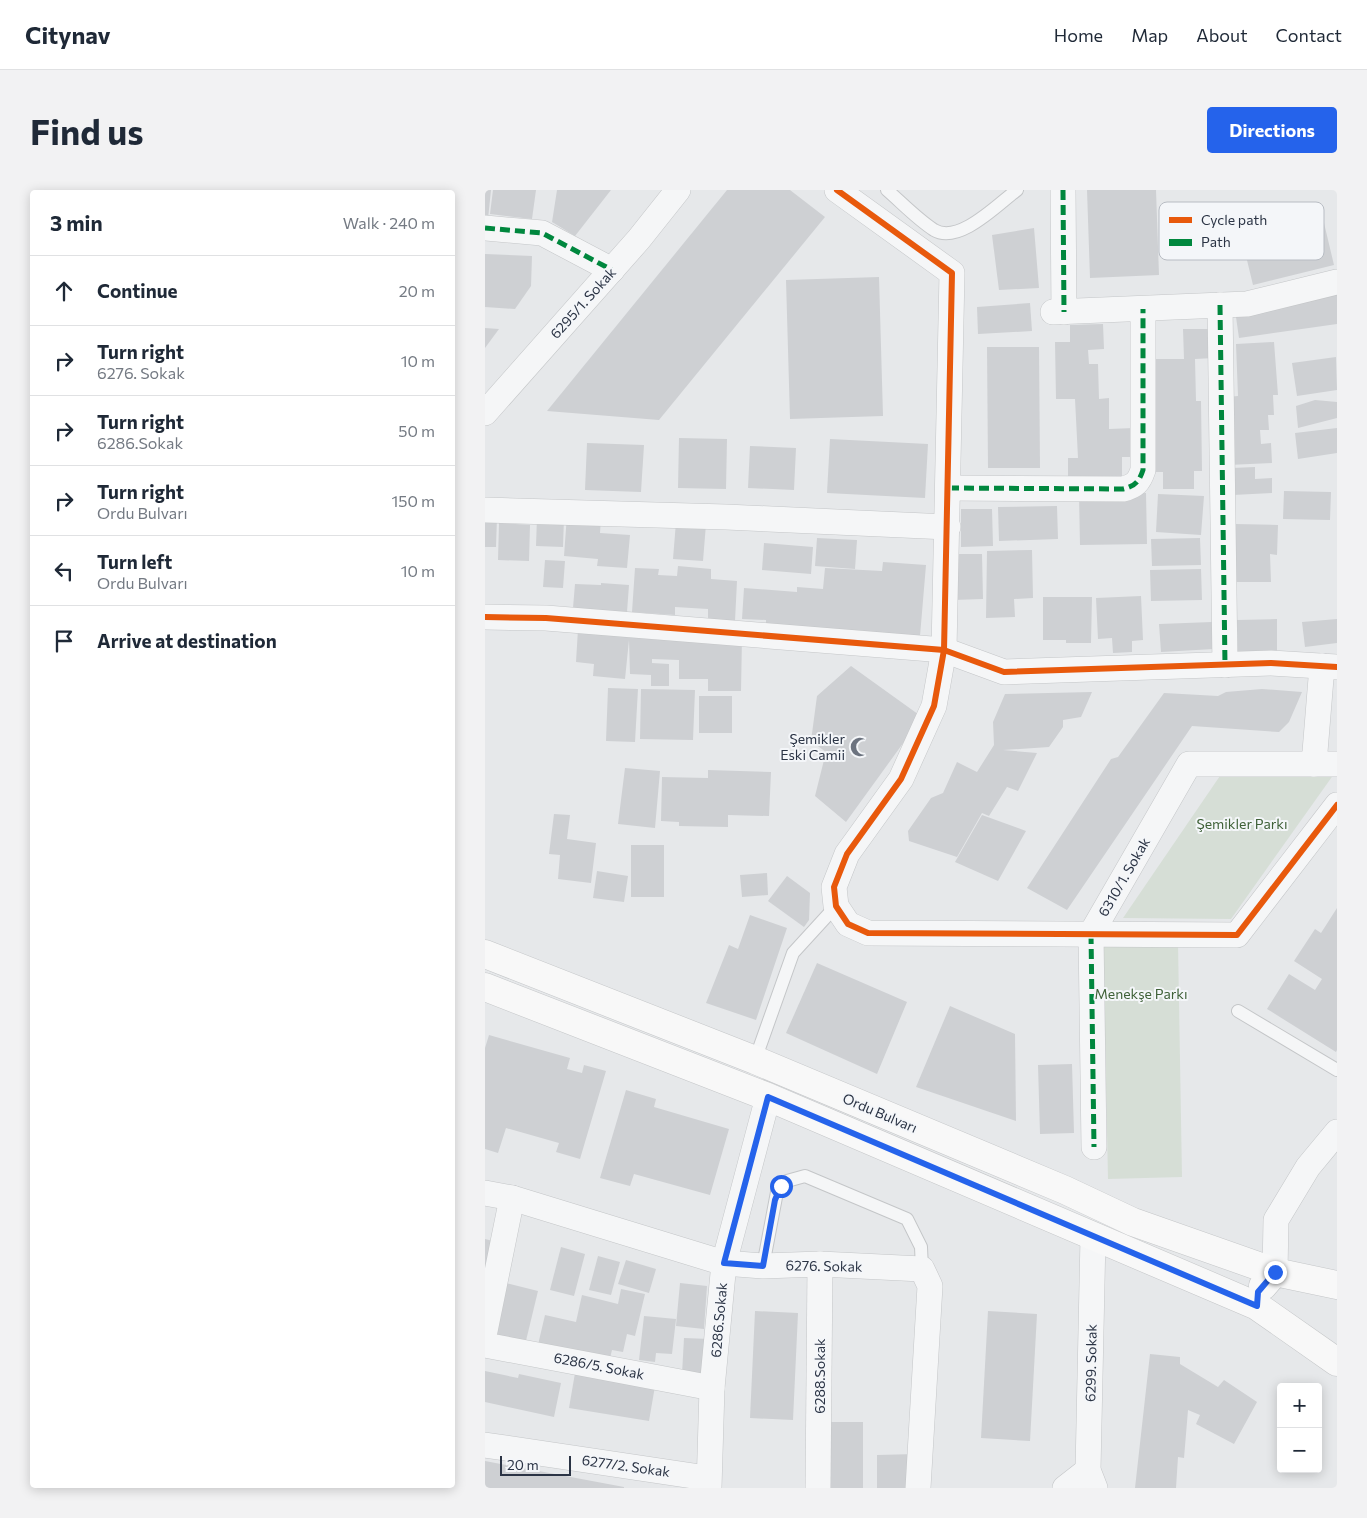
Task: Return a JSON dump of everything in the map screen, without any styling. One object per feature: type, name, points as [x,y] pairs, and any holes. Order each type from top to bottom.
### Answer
[{"type":"main road","name":"Ordu Bulvarı","points":[[485,954],[755,1060],[1065,1190],[1133,1222],[1275,1272],[1337,1285]]},
{"type":"main road","name":"Ordu Bulvarı","points":[[485,987],[768,1097],[1083,1230],[1093,1237],[1257,1306],[1337,1362]]},
{"type":"main road","points":[[1257,1306],[1258,1292],[1275,1272]]},
{"type":"street","name":"6295/1. Sokak","points":[[489,403],[612,270],[678,190]]},
{"type":"street","points":[[837,190],[952,273],[949,488],[944,650],[934,706],[901,779],[847,854],[834,887],[835,906],[848,924],[868,934],[1237,935],[1337,805]]},
{"type":"street","points":[[1063,190],[1059,312],[1247,304],[1337,282]]},
{"type":"street","points":[[485,228],[542,233],[612,270]]},
{"type":"street","points":[[1220,305],[1225,665]]},
{"type":"street","points":[[949,488],[1123,489],[1133,487],[1138,482],[1143,470],[1143,309]]},
{"type":"street","points":[[485,510],[726,517],[948,527]]},
{"type":"street","points":[[485,617],[546,618],[944,650],[1004,672],[1271,663],[1329,667],[1326,764]]},
{"type":"street","name":"6310/1. Sokak","points":[[1091,934],[1189,764],[1326,764]]},
{"type":"street","points":[[1091,934],[1094,1147]]},
{"type":"street","name":"6286.Sokak","points":[[708,1483],[712,1388],[724,1263],[768,1097]]},
{"type":"street","points":[[1275,1272],[1276,1220],[1308,1167],[1337,1132]]},
{"type":"street","points":[[1308,1167],[1337,1159]]},
{"type":"street","name":"6276. Sokak","points":[[485,1193],[512,1198],[724,1263],[763,1266],[820,1264],[922,1269]]},
{"type":"street","points":[[485,1331],[512,1198]]},
{"type":"street","name":"6299. Sokak","points":[[1092,1479],[1093,1237]]},
{"type":"street","name":"6288.Sokak","points":[[818,1488],[820,1264]]},
{"type":"street","points":[[919,1488],[930,1286],[922,1269]]},
{"type":"street","name":"6286/5. Sokak","points":[[485,1345],[712,1388]]},
{"type":"street","name":"6277/2. Sokak","points":[[485,1445],[708,1483]]},
{"type":"street","points":[[1065,1488],[1092,1479]]},
{"type":"lane","points":[[887,190],[936,231],[947,232],[965,230],[1017,190]]},
{"type":"lane","points":[[755,1060],[793,953],[835,906]]},
{"type":"lane","points":[[1238,1011],[1337,1070]]},
{"type":"lane","points":[[763,1266],[777,1192],[787,1181],[805,1176],[907,1219],[921,1247],[922,1269]]},
{"type":"green space","name":"Şemikler Parkı","points":[[1224,770],[1334,774],[1231,919],[1123,918]]},
{"type":"green space","name":"Menekşe Parkı","points":[[1103,941],[1178,943],[1182,1177],[1108,1179]]},
{"type":"building","points":[[485,190],[491,190],[488,219],[485,218]]},
{"type":"building","points":[[493,190],[536,190],[532,219],[490,214]]},
{"type":"building","points":[[557,190],[611,190],[575,236],[552,222]]},
{"type":"building","points":[[727,190],[790,190],[825,217],[659,420],[547,411]]},
{"type":"building","points":[[1087,190],[1156,190],[1159,275],[1090,278]]},
{"type":"building","points":[[1324,223],[1334,265],[1253,285],[1247,260],[1324,260]]},
{"type":"building","points":[[1034,228],[1039,288],[999,290],[992,235]]},
{"type":"building","points":[[485,254],[532,256],[531,286],[515,309],[485,307]]},
{"type":"building","points":[[879,277],[883,416],[790,419],[786,280]]},
{"type":"building","points":[[1337,295],[1337,324],[1239,338],[1235,310]]},
{"type":"building","points":[[1030,303],[1032,331],[978,334],[977,307]]},
{"type":"building","points":[[1103,324],[1104,349],[1088,350],[1089,364],[1098,364],[1099,399],[1109,398],[1109,429],[1134,428],[1135,457],[1122,457],[1122,484],[1068,485],[1068,458],[1078,458],[1075,399],[1056,399],[1055,342],[1070,342],[1070,325]]},
{"type":"building","points":[[485,328],[499,329],[485,348]]},
{"type":"building","points":[[1183,329],[1214,329],[1214,358],[1195,359],[1196,401],[1201,401],[1202,471],[1194,471],[1194,489],[1163,489],[1163,472],[1149,472],[1152,359],[1184,359]]},
{"type":"building","points":[[1274,342],[1278,395],[1273,395],[1274,415],[1268,415],[1269,430],[1260,430],[1261,444],[1271,443],[1272,463],[1228,465],[1227,397],[1238,396],[1236,344]]},
{"type":"building","points":[[987,347],[1039,347],[1040,468],[988,468]]},
{"type":"building","points":[[1336,357],[1337,390],[1297,396],[1292,363]]},
{"type":"building","points":[[1315,400],[1337,402],[1337,418],[1298,428],[1296,406]]},
{"type":"building","points":[[1337,428],[1337,453],[1298,459],[1295,433]]},
{"type":"building","points":[[679,438],[727,439],[726,489],[678,488]]},
{"type":"building","points":[[830,439],[928,444],[925,498],[827,493]]},
{"type":"building","points":[[587,443],[644,445],[641,492],[585,490]]},
{"type":"building","points":[[750,446],[796,448],[794,490],[748,488]]},
{"type":"building","points":[[1255,467],[1255,479],[1272,478],[1272,493],[1233,495],[1232,468]]},
{"type":"building","points":[[1284,491],[1331,492],[1330,520],[1283,519]]},
{"type":"building","points":[[1146,493],[1147,544],[1080,545],[1079,495]]},
{"type":"building","points":[[1158,494],[1204,496],[1201,535],[1156,532]]},
{"type":"building","points":[[1057,506],[1058,539],[999,541],[998,507]]},
{"type":"building","points":[[961,509],[992,509],[993,546],[961,547]]},
{"type":"building","points":[[567,515],[601,518],[600,533],[630,535],[627,568],[597,566],[598,559],[564,556]]},
{"type":"building","points":[[485,517],[497,517],[496,547],[485,547]]},
{"type":"building","points":[[537,517],[564,517],[563,547],[536,546]]},
{"type":"building","points":[[676,522],[706,524],[703,561],[673,559]]},
{"type":"building","points":[[499,523],[530,525],[529,561],[498,560]]},
{"type":"building","points":[[1235,524],[1278,525],[1277,555],[1270,554],[1271,582],[1232,582]]},
{"type":"building","points":[[817,538],[857,540],[855,569],[815,566]]},
{"type":"building","points":[[1200,538],[1201,565],[1152,566],[1151,539]]},
{"type":"building","points":[[764,543],[813,547],[811,574],[762,570]]},
{"type":"building","points":[[1032,550],[1033,598],[1014,599],[1015,617],[986,618],[987,551]]},
{"type":"building","points":[[952,554],[982,554],[983,599],[953,600]]},
{"type":"building","points":[[545,560],[565,561],[563,588],[543,587]]},
{"type":"building","points":[[883,562],[926,565],[920,636],[766,625],[766,620],[742,619],[744,588],[797,592],[797,587],[823,589],[825,568],[882,571]]},
{"type":"building","points":[[678,566],[711,569],[711,579],[737,581],[735,621],[708,619],[708,609],[675,607],[675,615],[632,612],[635,568],[659,569],[658,575],[677,576]]},
{"type":"building","points":[[1201,569],[1202,600],[1151,601],[1150,570]]},
{"type":"building","points":[[601,583],[629,585],[627,612],[573,608],[575,584],[601,585]]},
{"type":"building","points":[[1141,596],[1143,640],[1132,641],[1132,652],[1113,653],[1112,638],[1098,639],[1096,598]]},
{"type":"building","points":[[1043,597],[1092,597],[1091,643],[1066,643],[1066,640],[1043,640]]},
{"type":"building","points":[[1277,619],[1277,652],[1238,652],[1237,620]]},
{"type":"building","points":[[1337,619],[1337,643],[1305,647],[1302,622]]},
{"type":"building","points":[[1212,622],[1214,649],[1161,652],[1159,624]]},
{"type":"building","points":[[578,629],[742,637],[741,691],[708,691],[708,679],[679,679],[679,660],[652,659],[652,663],[669,664],[669,686],[651,686],[651,675],[630,674],[629,640],[625,679],[593,676],[594,664],[576,662]]},
{"type":"building","name":"Şemikler Eski Camii","points":[[851,666],[922,717],[846,822],[815,796],[826,752],[811,741],[817,696]]},
{"type":"building","points":[[608,688],[638,689],[635,742],[606,741]]},
{"type":"building","points":[[641,689],[695,690],[693,740],[640,739]]},
{"type":"building","points":[[1262,689],[1302,692],[1289,722],[1279,732],[1192,726],[1067,910],[1027,888],[1111,759],[1118,757],[1164,693],[1218,696],[1226,692]]},
{"type":"building","points":[[1092,692],[1081,717],[1063,720],[1063,727],[1049,747],[1003,750],[1037,753],[1018,791],[1007,787],[989,816],[982,813],[957,857],[909,841],[908,831],[931,798],[943,793],[957,762],[977,772],[994,745],[993,722],[1005,694]]},
{"type":"building","points":[[699,696],[732,696],[732,733],[699,733]]},
{"type":"building","points":[[625,768],[660,771],[655,828],[618,824]]},
{"type":"building","points":[[708,770],[771,772],[769,816],[728,815],[728,827],[679,826],[679,822],[661,821],[662,777],[708,778]]},
{"type":"building","points":[[554,814],[570,815],[567,839],[596,843],[591,883],[558,879],[560,855],[549,854]]},
{"type":"building","points":[[982,815],[1026,831],[998,881],[955,862]]},
{"type":"building","points":[[631,845],[664,845],[664,897],[631,897]]},
{"type":"building","points":[[597,871],[628,876],[624,902],[593,898]]},
{"type":"building","points":[[767,873],[768,895],[742,897],[740,875]]},
{"type":"building","points":[[787,876],[810,893],[809,920],[804,927],[768,901]]},
{"type":"building","points":[[1337,908],[1336,1052],[1267,1009],[1289,974],[1315,990],[1322,979],[1294,961],[1315,929],[1321,933]]},
{"type":"building","points":[[750,915],[787,928],[756,1020],[706,1003],[729,945],[738,949]]},
{"type":"building","points":[[817,963],[907,1002],[877,1074],[786,1033]]},
{"type":"building","points":[[950,1006],[1015,1034],[1016,1121],[916,1087]]},
{"type":"building","points":[[489,1035],[570,1058],[567,1069],[582,1073],[584,1065],[606,1071],[580,1159],[556,1152],[559,1143],[506,1128],[498,1153],[485,1149],[485,1048]]},
{"type":"building","points":[[1072,1064],[1074,1133],[1040,1134],[1038,1065]]},
{"type":"building","points":[[626,1090],[656,1099],[654,1107],[729,1129],[710,1195],[634,1174],[630,1186],[600,1178]]},
{"type":"building","points":[[485,1239],[497,1242],[485,1271]]},
{"type":"building","points":[[561,1247],[585,1254],[574,1296],[550,1290]]},
{"type":"building","points":[[598,1256],[620,1262],[611,1295],[589,1290]]},
{"type":"building","points":[[626,1260],[656,1269],[649,1293],[618,1284]]},
{"type":"building","points":[[502,1282],[538,1291],[524,1349],[487,1340]]},
{"type":"building","points":[[680,1283],[707,1286],[704,1329],[676,1326]]},
{"type":"building","points":[[621,1289],[645,1294],[635,1336],[627,1334],[623,1352],[612,1350],[608,1366],[537,1349],[545,1315],[576,1322],[582,1295],[618,1304]]},
{"type":"building","points":[[755,1311],[798,1313],[793,1420],[750,1418]]},
{"type":"building","points":[[988,1311],[1037,1314],[1030,1441],[981,1438]]},
{"type":"building","points":[[644,1316],[676,1319],[672,1354],[656,1353],[655,1362],[639,1360]]},
{"type":"building","points":[[684,1338],[709,1339],[708,1375],[682,1374]]},
{"type":"building","points":[[1150,1354],[1180,1357],[1180,1364],[1218,1387],[1224,1380],[1257,1402],[1234,1444],[1196,1424],[1200,1415],[1188,1410],[1184,1458],[1178,1457],[1176,1488],[1135,1488]]},
{"type":"building","points":[[485,1371],[518,1378],[519,1374],[561,1383],[554,1417],[485,1402]]},
{"type":"building","points":[[575,1373],[655,1386],[649,1421],[569,1408]]},
{"type":"building","points":[[830,1422],[863,1422],[863,1488],[825,1488]]},
{"type":"building","points":[[916,1454],[917,1488],[877,1488],[877,1455]]},
{"type":"building","points":[[485,1461],[624,1487],[624,1488],[485,1488]]},
{"type":"marked path","points":[[1063,190],[1064,312]]},
{"type":"marked path","points":[[485,228],[542,233],[612,270]]},
{"type":"marked path","points":[[1220,305],[1225,665]]},
{"type":"marked path","points":[[949,488],[1123,489],[1136,483],[1143,470],[1143,309]]},
{"type":"marked path","points":[[1091,934],[1094,1147]]},
{"type":"cycle path","points":[[837,190],[952,273],[944,650],[934,706],[901,779],[847,854],[834,887],[836,906],[848,924],[868,933],[1237,935],[1337,805]]},
{"type":"cycle path","points":[[485,617],[546,618],[944,650],[1004,672],[1271,663],[1337,667]]},
{"type":"place","name":"Şemikler Eski Camii","points":[[860,747]]},
{"type":"route","points":[[781,1186],[775,1200],[763,1266],[724,1263],[768,1097],[1083,1230],[1093,1237],[1257,1306],[1258,1292],[1275,1272]]}]
